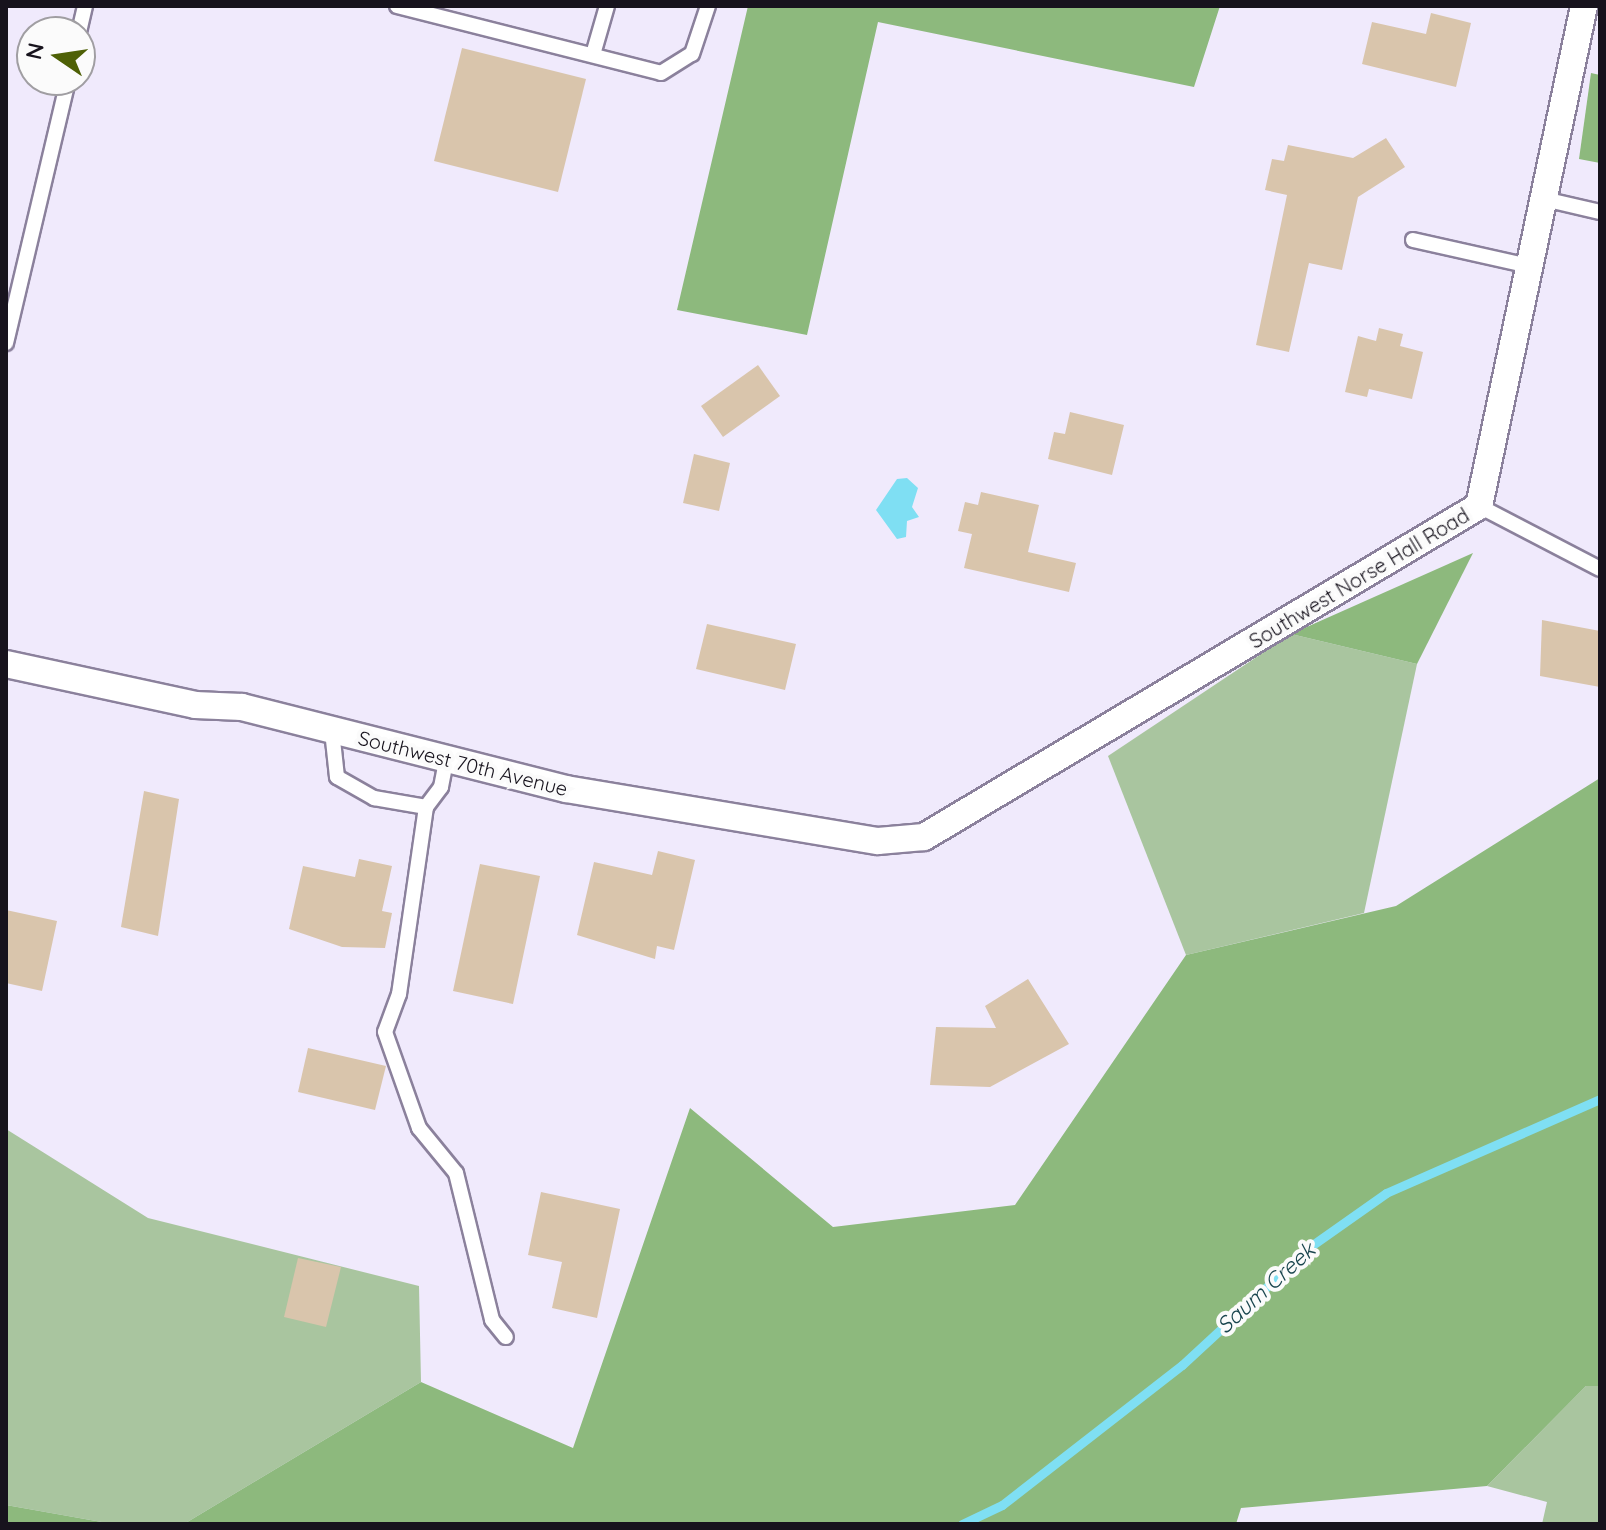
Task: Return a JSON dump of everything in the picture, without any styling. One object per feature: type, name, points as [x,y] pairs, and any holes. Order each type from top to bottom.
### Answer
[{"type":"street","name":"Southwest Norse Hall Road","points":[[924,837],[1479,506],[1584,6]]},
{"type":"street","name":"Southwest 70th Avenue","points":[[6,664],[332,731],[566,789],[878,841],[924,837]]},
{"type":"lane","points":[[397,6],[594,51],[644,71],[679,67],[703,30],[708,6]]},
{"type":"lane","points":[[594,51],[607,6]]},
{"type":"lane","points":[[6,343],[64,96]]},
{"type":"lane","points":[[1544,199],[1600,212]]},
{"type":"lane","points":[[1413,240],[1529,266]]},
{"type":"lane","points":[[1479,506],[1600,569]]},
{"type":"lane","points":[[332,731],[337,777],[374,798],[426,807]]},
{"type":"lane","points":[[446,761],[441,787],[426,807],[399,994],[385,1032],[419,1128],[456,1173],[492,1320],[506,1337]]},
{"type":"green space","points":[[748,6],[1220,6],[1194,87],[878,22],[807,335],[677,310]]},
{"type":"green space","points":[[1591,73],[1600,75],[1600,163],[1579,159]]},
{"type":"green space","points":[[1473,553],[1417,664],[1291,634]]},
{"type":"green space","points":[[1291,634],[1417,664],[1364,913],[1186,955],[1108,756]]},
{"type":"green space","points":[[1600,778],[1600,1386],[1586,1386],[1487,1486],[1241,1508],[1236,1524],[184,1524],[421,1382],[573,1448],[690,1108],[833,1227],[1015,1205],[1186,955],[1396,906]]},
{"type":"green space","points":[[6,1129],[148,1218],[419,1286],[421,1382],[184,1524],[113,1524],[6,1505]]},
{"type":"green space","points":[[1586,1386],[1600,1386],[1600,1524],[1542,1524],[1547,1502],[1487,1486]]},
{"type":"green space","points":[[6,1505],[113,1524],[6,1524]]},
{"type":"water","points":[[907,478],[918,488],[912,507],[919,517],[907,521],[906,537],[897,539],[876,510],[897,479]]},
{"type":"building","points":[[1431,13],[1471,23],[1456,87],[1362,64],[1372,22],[1426,34]]},
{"type":"building","points":[[462,48],[586,79],[558,192],[434,161]]},
{"type":"building","points":[[1386,138],[1405,167],[1358,197],[1342,270],[1309,263],[1289,352],[1256,345],[1287,195],[1265,190],[1272,159],[1284,161],[1288,145],[1353,158]]},
{"type":"building","points":[[1379,328],[1403,334],[1400,346],[1423,352],[1412,399],[1369,389],[1367,397],[1345,392],[1358,336],[1376,341]]},
{"type":"building","points":[[758,365],[780,396],[723,437],[701,406]]},
{"type":"building","points":[[1070,412],[1124,425],[1112,475],[1048,459],[1054,432],[1065,434]]},
{"type":"building","points":[[694,454],[730,463],[719,511],[683,503]]},
{"type":"building","points":[[981,492],[1039,505],[1028,552],[1076,563],[1069,592],[964,568],[972,534],[958,531],[965,502],[978,505]]},
{"type":"building","points":[[1542,620],[1600,631],[1600,687],[1540,676]]},
{"type":"building","points":[[707,624],[796,644],[785,690],[696,669]]},
{"type":"building","points":[[144,791],[179,799],[158,936],[121,927]]},
{"type":"building","points":[[658,851],[695,860],[674,950],[657,946],[655,959],[577,935],[594,862],[652,875]]},
{"type":"building","points":[[359,859],[392,866],[382,911],[392,913],[385,948],[342,947],[289,929],[303,866],[355,877]]},
{"type":"building","points":[[480,864],[540,876],[513,1004],[453,991]]},
{"type":"building","points":[[6,910],[57,921],[42,991],[6,983]]},
{"type":"building","points":[[1028,979],[1069,1044],[990,1087],[930,1085],[936,1027],[996,1028],[985,1006]]},
{"type":"building","points":[[308,1048],[386,1066],[375,1110],[298,1092]]},
{"type":"building","points":[[541,1192],[620,1209],[597,1318],[552,1308],[562,1262],[528,1255]]},
{"type":"building","points":[[298,1258],[341,1267],[326,1327],[284,1317]]},
{"type":"waterway","name":"Saum Creek","points":[[962,1524],[1002,1505],[1182,1365],[1311,1246],[1386,1193],[1600,1099]]}]
